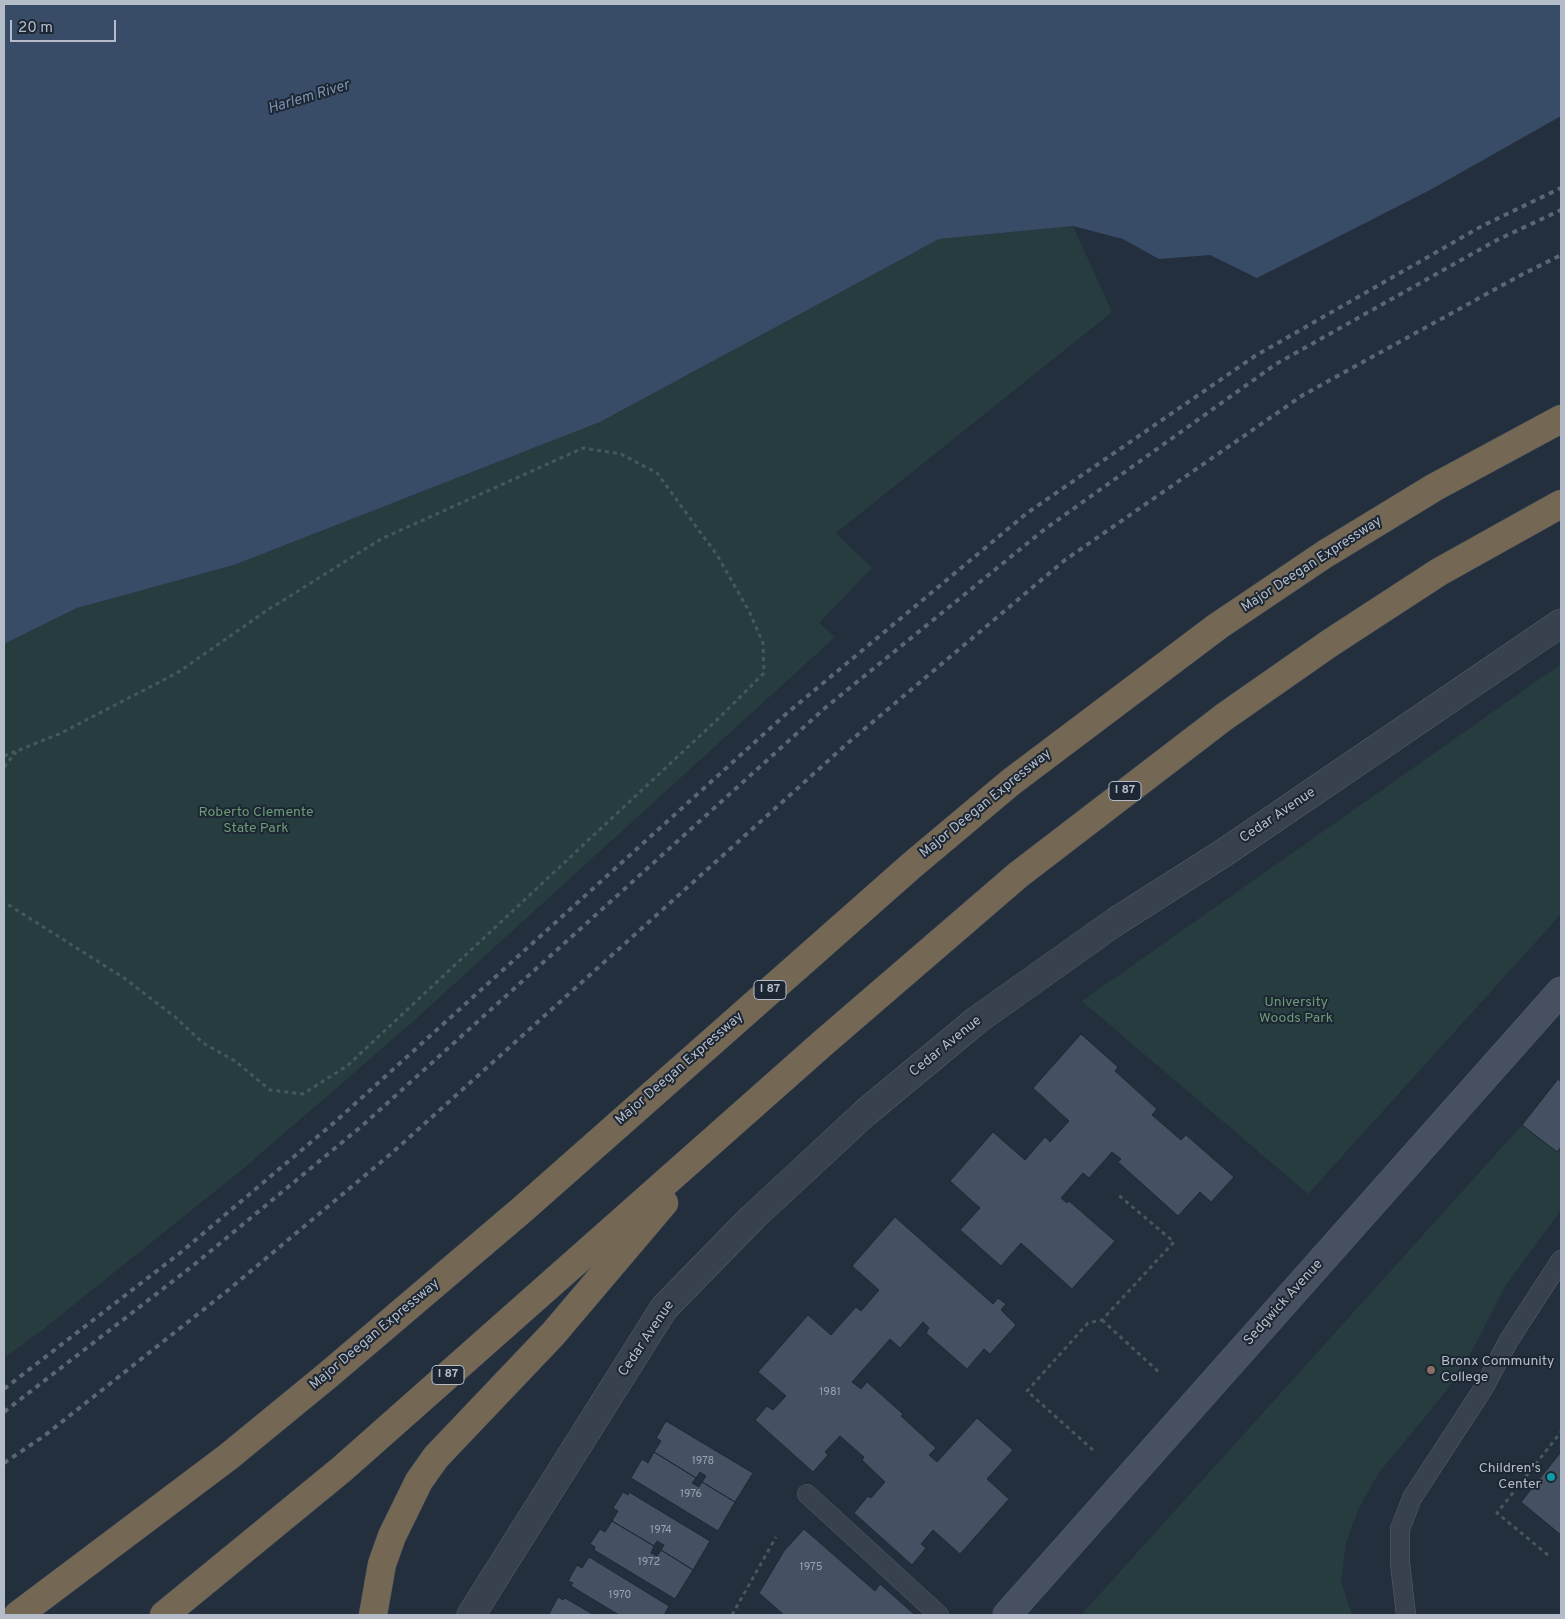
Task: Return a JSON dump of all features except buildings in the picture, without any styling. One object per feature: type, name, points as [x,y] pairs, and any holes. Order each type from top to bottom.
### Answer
[{"type":"highway","name":"Major Deegan Expressway","points":[[18,1615],[220,1463],[343,1362],[516,1214],[903,872],[1019,776],[1218,626],[1325,554],[1435,487],[1561,419]]},
{"type":"highway","name":"I 87","points":[[164,1615],[342,1469],[727,1128],[1018,875],[1128,788],[1330,643],[1439,572],[1561,504]]},
{"type":"highway","points":[[373,1615],[382,1564],[392,1536],[416,1488],[436,1457],[553,1334],[727,1128]]},
{"type":"main road","name":"Sedgwick Avenue","points":[[1007,1615],[1561,991]]},
{"type":"street","name":"Cedar Avenue","points":[[471,1615],[664,1308],[752,1218],[865,1113],[977,1020],[1115,922],[1225,852],[1561,623]]},
{"type":"lane","points":[[1406,1615],[1400,1562],[1400,1529],[1412,1498],[1483,1389],[1509,1340],[1561,1260]]},
{"type":"lane","points":[[807,1494],[938,1615]]},
{"type":"path","points":[[4,756],[59,734],[177,674],[266,611],[381,538],[583,448],[621,454],[657,473],[717,555],[749,611],[763,643],[764,673],[347,1066],[303,1094],[270,1090],[236,1061],[203,1043],[175,1017],[124,978],[4,902]]},
{"type":"path","points":[[4,767],[17,752]]},
{"type":"path","points":[[1093,1450],[1027,1391],[1088,1323],[1102,1320],[1174,1242],[1116,1193]]},
{"type":"path","points":[[1102,1320],[1161,1374]]},
{"type":"path","points":[[1548,1555],[1497,1513],[1561,1432]]},
{"type":"path","points":[[732,1615],[776,1537]]},
{"type":"green space","name":"Roberto Clemente State Park","points":[[1073,226],[1112,312],[836,533],[872,568],[819,623],[835,637],[408,1026],[244,1168],[40,1332],[4,1358],[4,644],[77,608],[234,565],[600,422],[939,239]]},
{"type":"green space","name":"University Woods Park","points":[[1561,664],[1561,914],[1308,1194],[1082,1001]]},
{"type":"green space","points":[[1522,1125],[1557,1152],[1561,1147],[1561,1210],[1506,1285],[1473,1349],[1447,1390],[1378,1474],[1358,1510],[1346,1543],[1341,1581],[1352,1615],[1081,1615]]},
{"type":"water","name":"Harlem River","points":[[4,4],[1561,4],[1561,116],[1430,190],[1257,278],[1210,255],[1159,259],[1123,239],[1073,226],[939,239],[600,422],[234,565],[77,608],[4,644]]},
{"type":"railway","points":[[4,1389],[180,1253],[336,1121],[786,714],[1027,513],[1255,356],[1482,226],[1561,188]]},
{"type":"railway","points":[[4,1412],[195,1264],[363,1125],[825,708],[1045,529],[1276,364],[1495,241],[1561,210]]},
{"type":"railway","points":[[4,1463],[44,1436],[227,1291],[393,1152],[849,742],[1065,560],[1303,395],[1561,255]]},
{"type":"place","name":"Bronx Community College","points":[[1431,1370]]},
{"type":"place","name":"Children's Center","points":[[1551,1477]]}]
